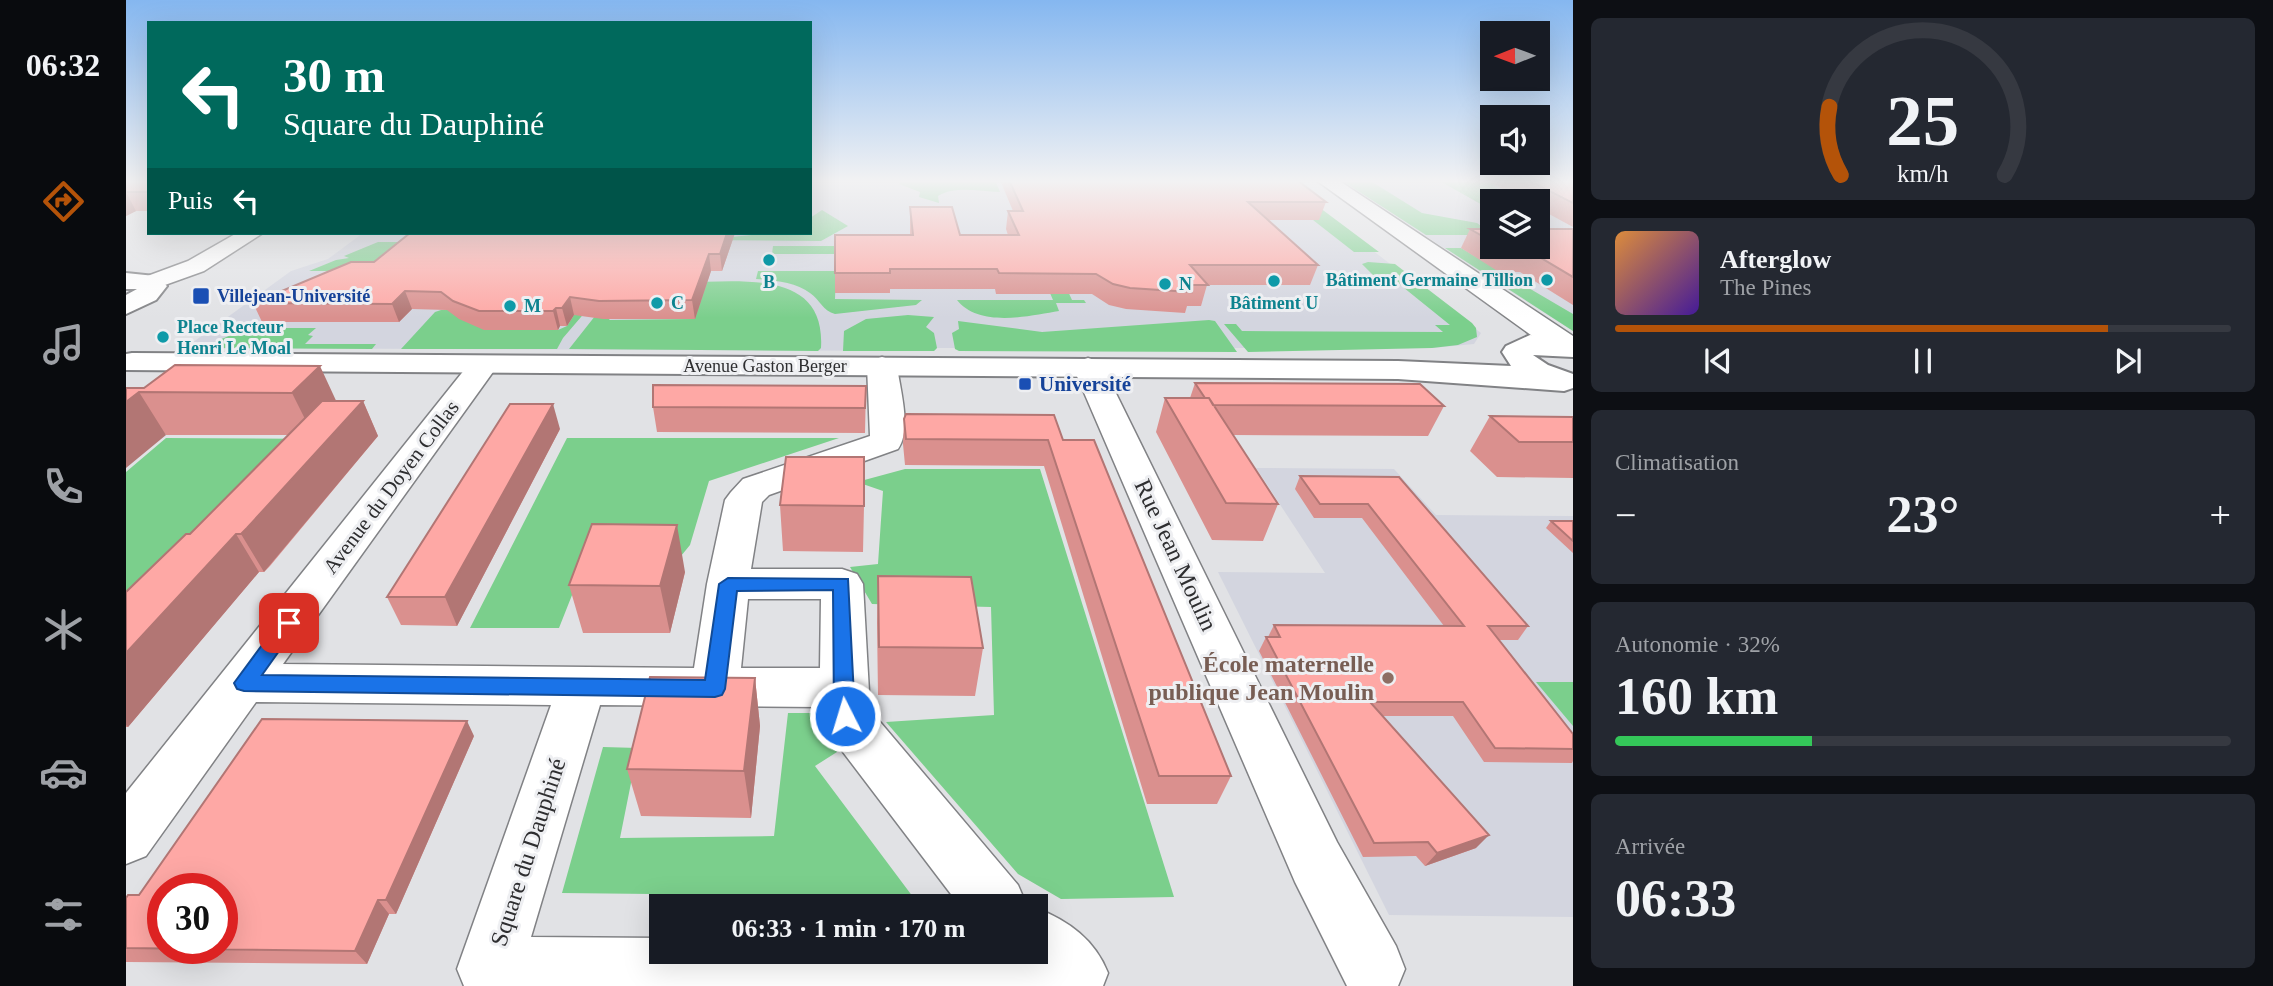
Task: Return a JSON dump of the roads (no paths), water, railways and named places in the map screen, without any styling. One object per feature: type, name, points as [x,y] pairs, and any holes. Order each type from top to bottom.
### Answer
[{"type":"street","points":[[1363,226],[1509,332],[1519,349]]},
{"type":"street","points":[[1392,226],[1545,332],[1573,348]]},
{"type":"street","points":[[133,294],[196,266],[249,235]]},
{"type":"street","name":"Avenue Gaston Berger","points":[[1398,370],[1542,344],[1573,348]]},
{"type":"street","name":"Avenue Gaston Berger","points":[[1519,349],[1529,367],[1568,382]]},
{"type":"street","name":"Avenue Gaston Berger","points":[[128,356],[483,365],[1398,370],[1520,376],[1568,382]]},
{"type":"street","name":"Avenue du Doyen Collas","points":[[133,819],[244,683],[483,365]]},
{"type":"street","points":[[715,689],[728,584],[744,500],[756,487],[886,442],[888,431],[882,366]]},
{"type":"street","name":"Rue Jean Moulin","points":[[1088,368],[1316,862],[1373,969]]},
{"type":"street","points":[[728,584],[842,584],[842,688],[845,716],[987,894]]},
{"type":"street","points":[[244,683],[842,688]]},
{"type":"street","name":"Square du Dauphiné","points":[[582,686],[489,970],[1056,956]]},
{"type":"place","name":"B","points":[[769,260]]},
{"type":"place","name":"Bâtiment Germaine Tillion","points":[[1547,280]]},
{"type":"place","name":"Bâtiment U","points":[[1274,281]]},
{"type":"place","name":"N","points":[[1165,284]]},
{"type":"place","name":"Villejean-Université","points":[[201,296]]},
{"type":"place","name":"C","points":[[657,303]]},
{"type":"place","name":"M","points":[[510,306]]},
{"type":"place","name":"Place Recteur Henri Le Moal","points":[[163,337]]},
{"type":"place","name":"Université","points":[[1025,384]]},
{"type":"place","name":"École maternelle publique Jean Moulin","points":[[1388,678]]}]
